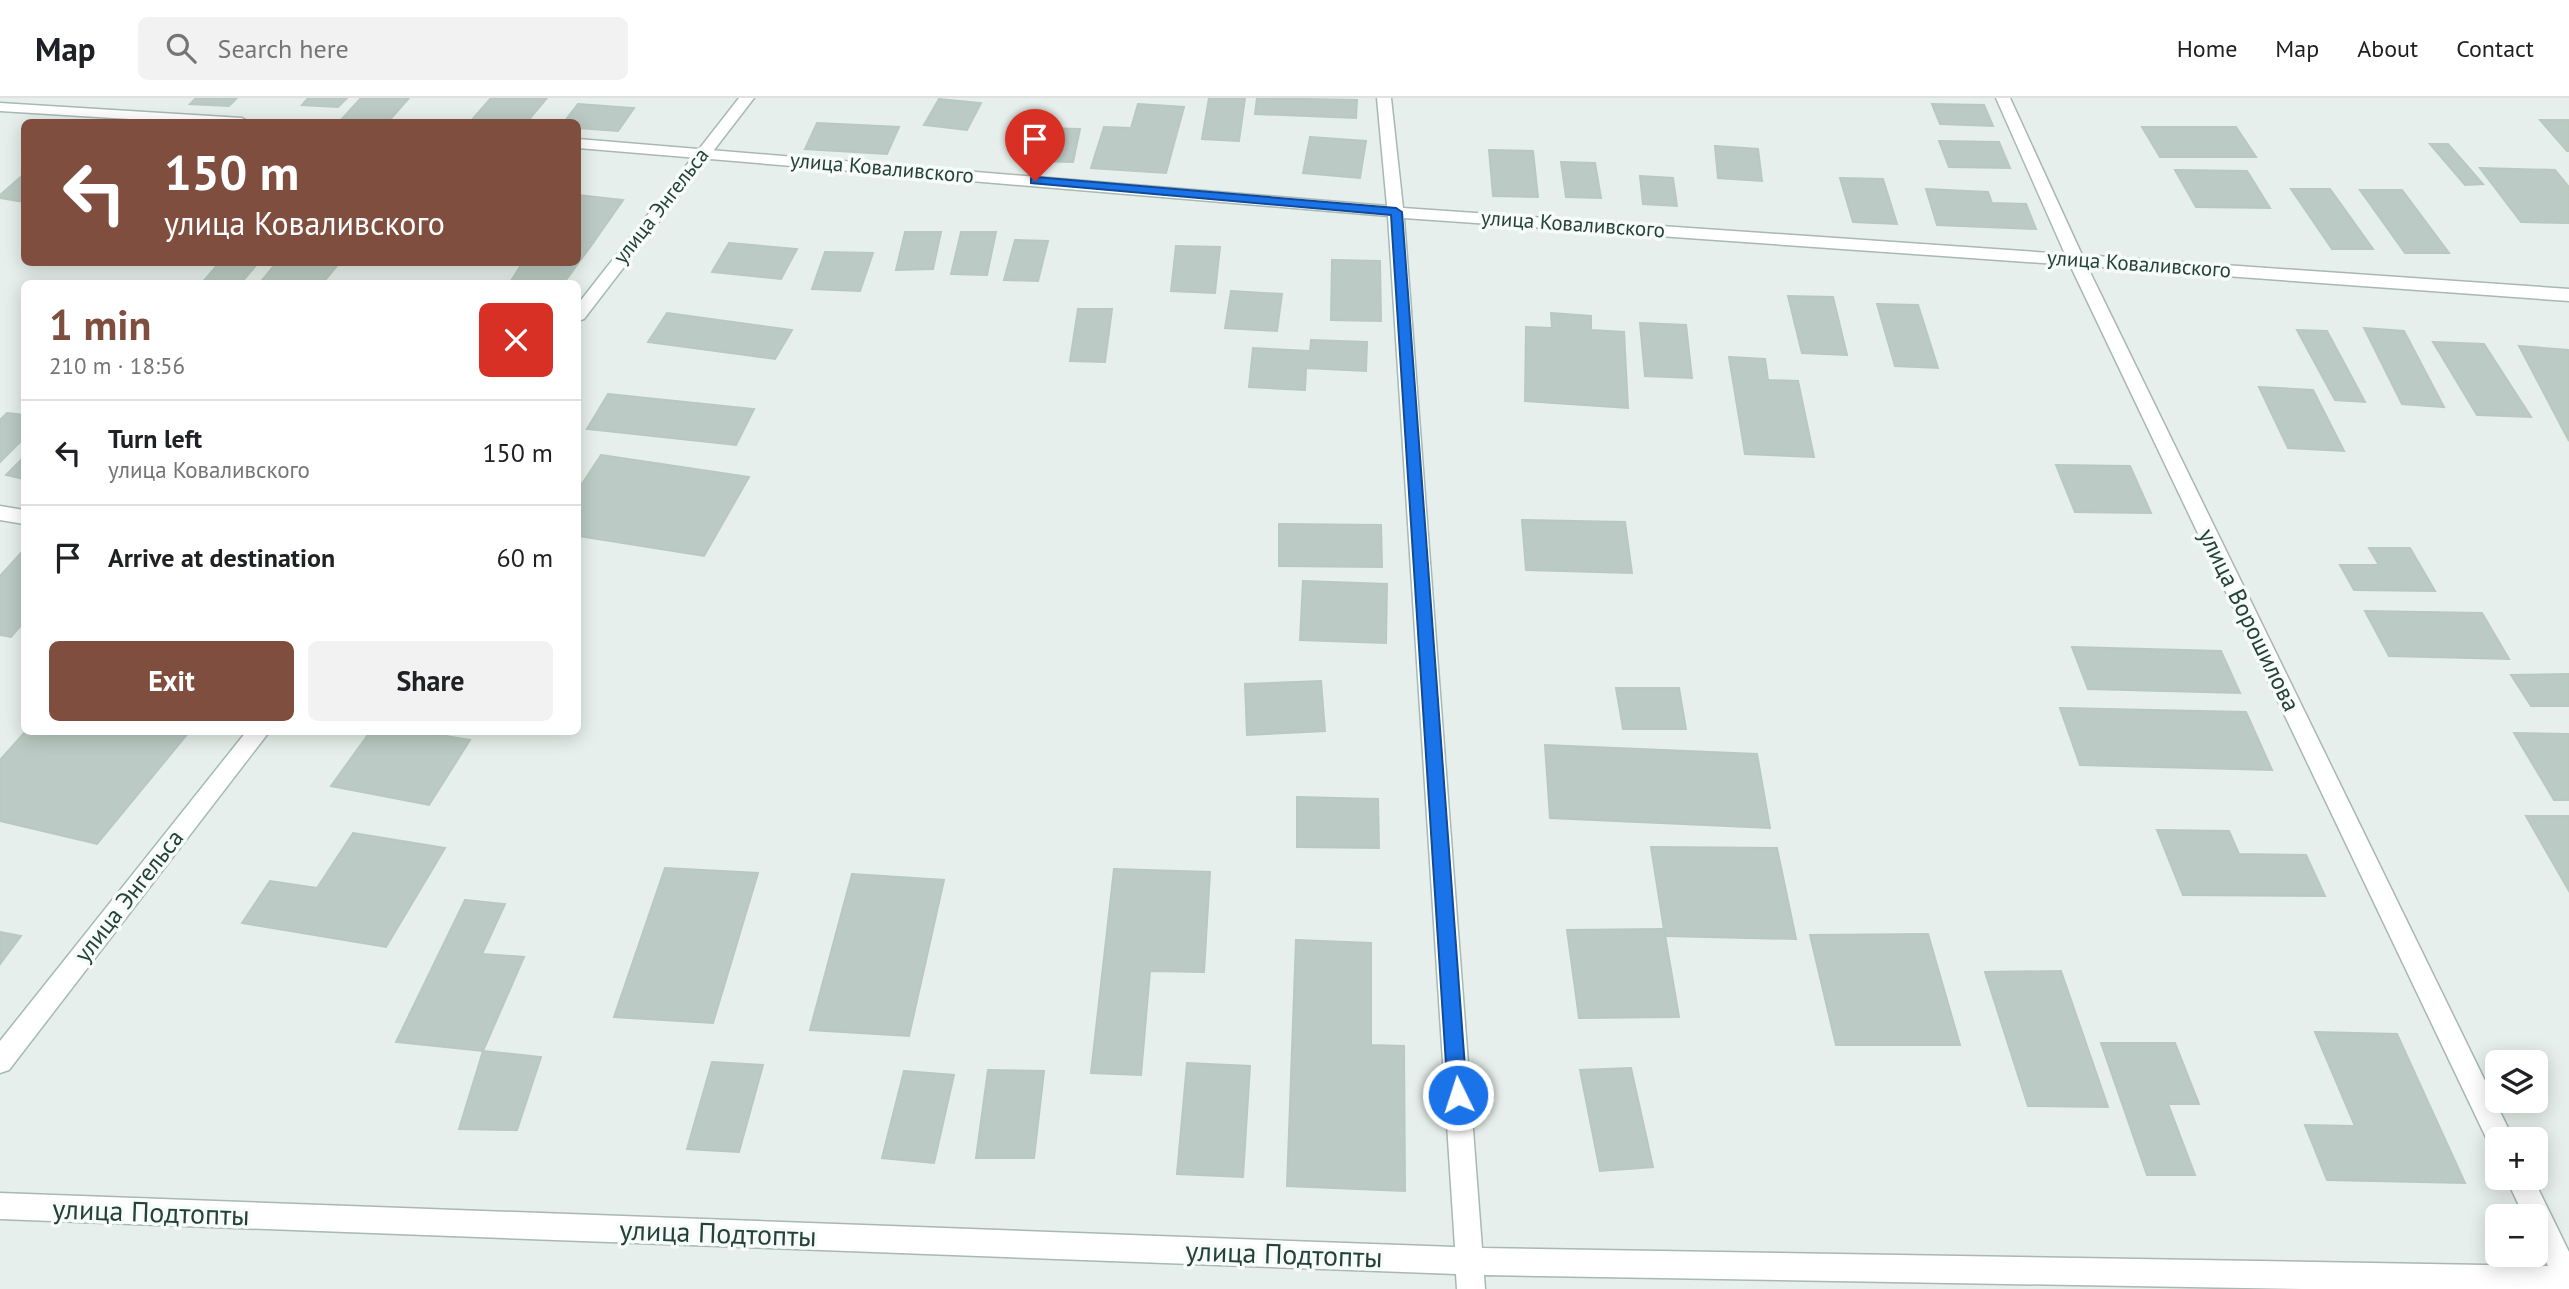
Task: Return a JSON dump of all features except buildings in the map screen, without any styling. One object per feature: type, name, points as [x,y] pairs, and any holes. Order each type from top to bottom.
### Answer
[{"type":"street","name":"улица Энгельса","points":[[581,311],[747,98]]},
{"type":"street","points":[[1384,98],[1384,129],[1396,212],[1471,1289]]},
{"type":"street","name":"улица Ворошилова","points":[[2003,98],[2075,259],[2494,1127]]},
{"type":"street","points":[[0,107],[194,119]]},
{"type":"street","name":"улица Коваливского","points":[[581,144],[703,152],[1396,212],[2569,295]]},
{"type":"street","points":[[0,513],[21,516]]},
{"type":"street","name":"улица Энгельса","points":[[0,1061],[256,735]]},
{"type":"street","points":[[2525,1190],[2569,1281]]},
{"type":"street","name":"улица Подтопты","points":[[0,1206],[1469,1261],[2569,1281]]},
{"type":"route","points":[[1035,181],[1396,212],[1458,1095]]}]
